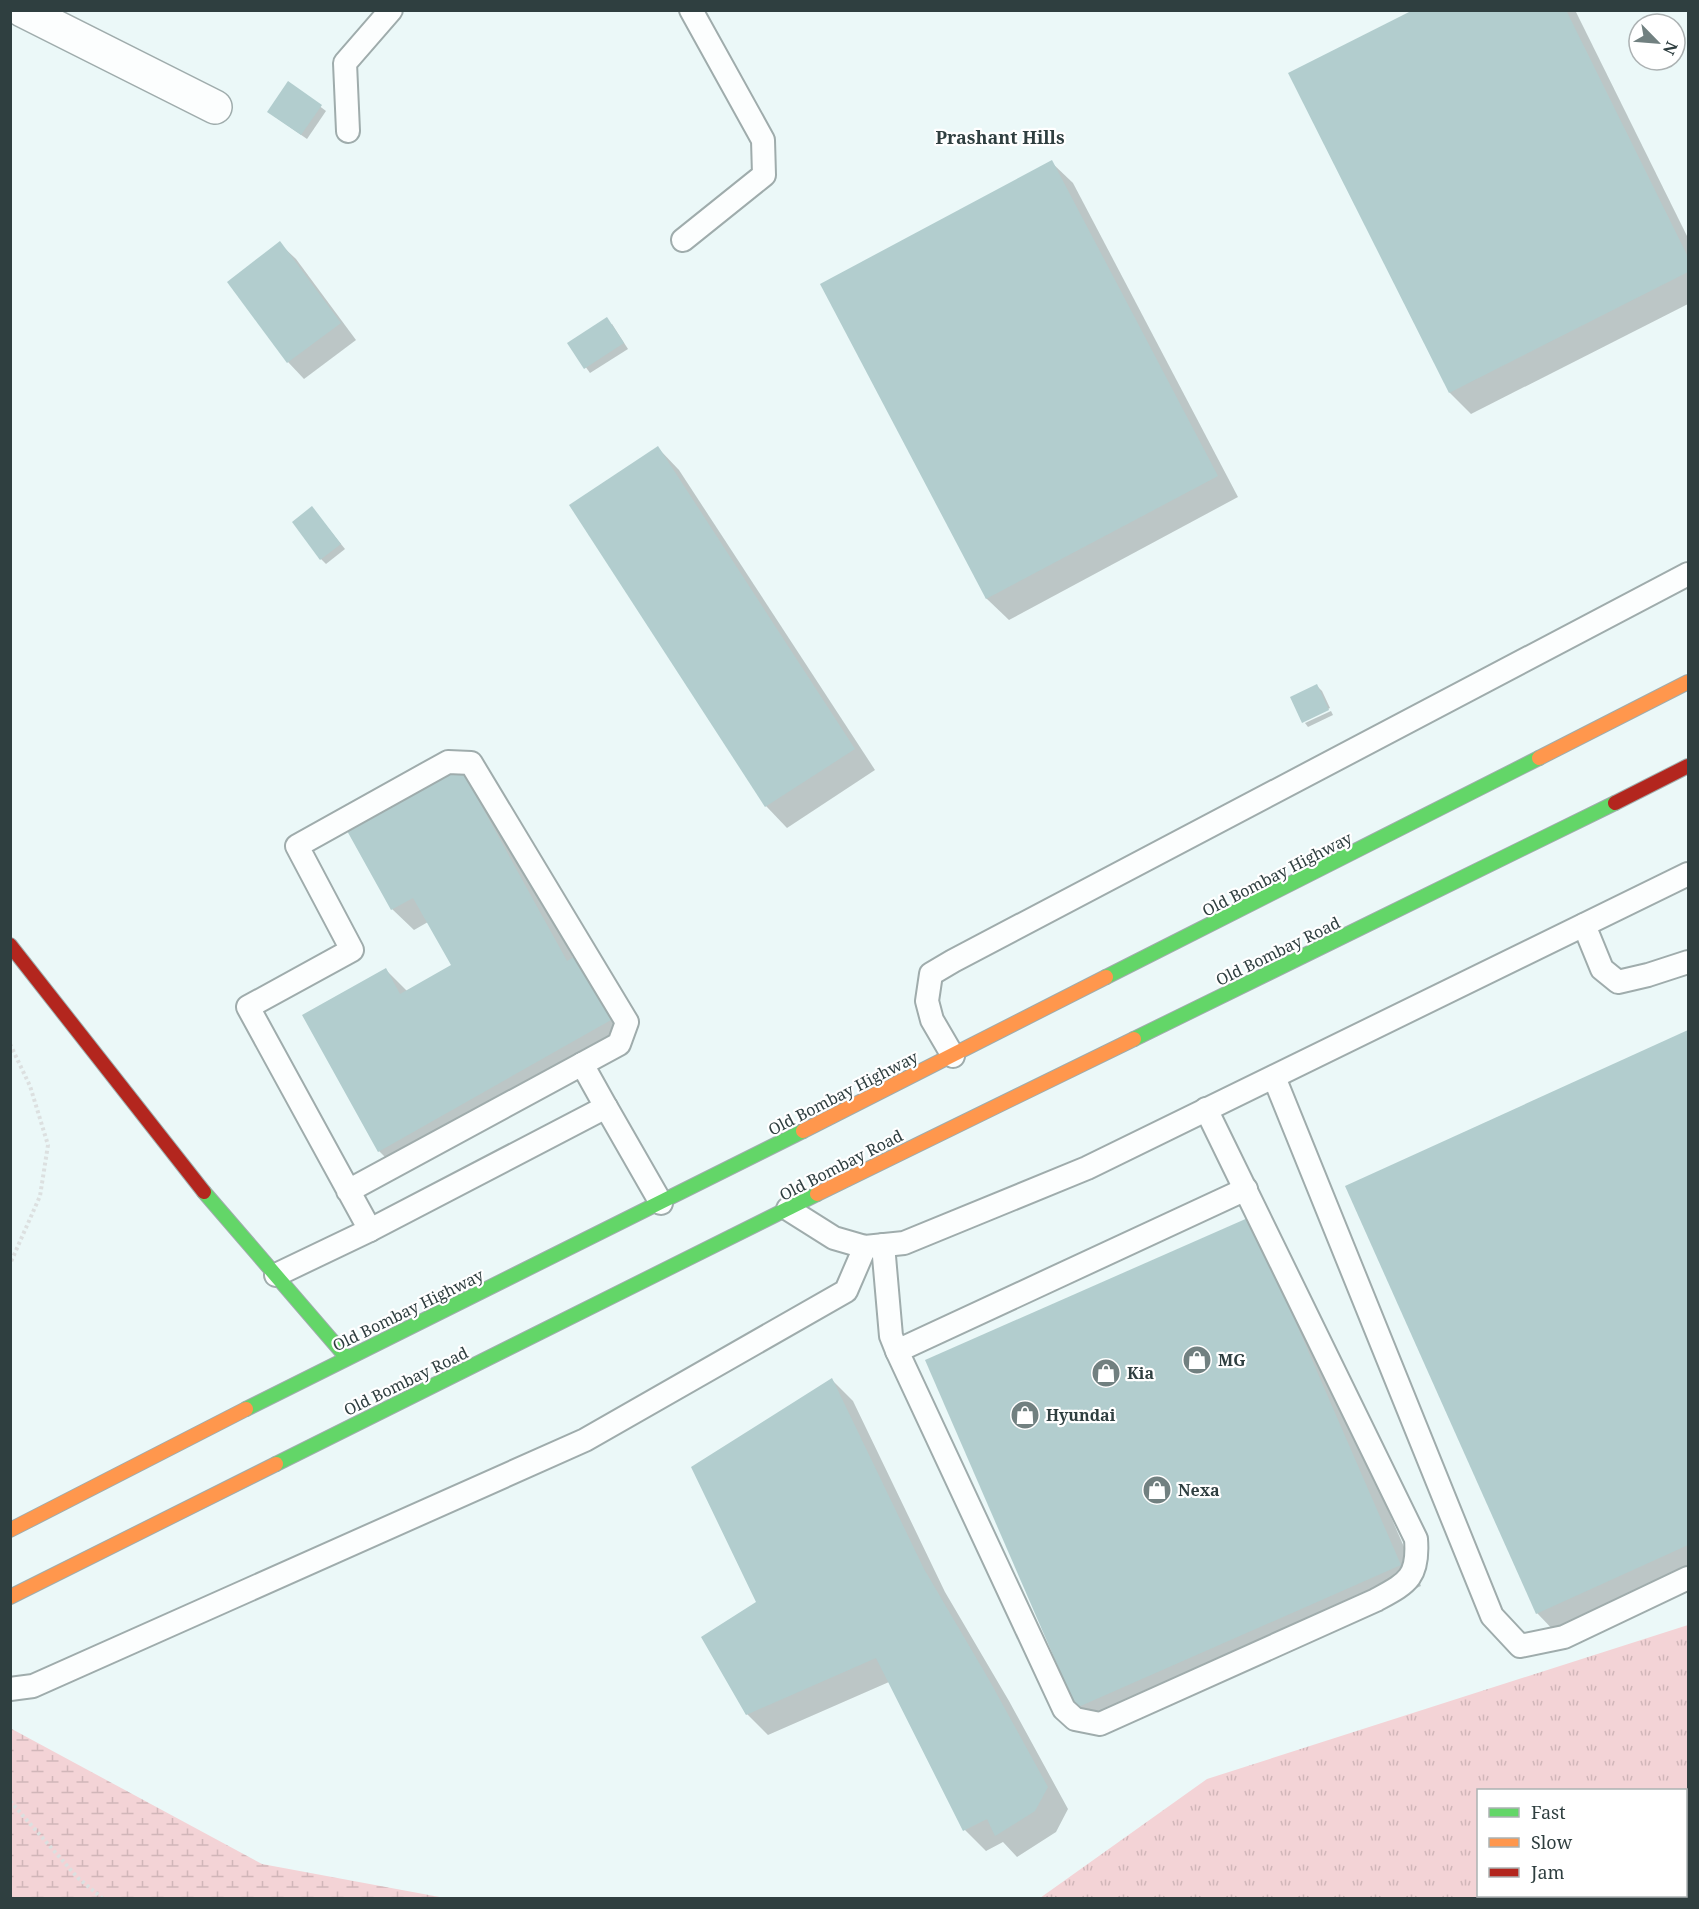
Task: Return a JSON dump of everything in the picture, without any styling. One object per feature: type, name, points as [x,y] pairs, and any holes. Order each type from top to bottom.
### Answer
[{"type":"main road","name":"Old Bombay Highway","points":[[10,1530],[347,1358],[662,1203],[1689,682]]},
{"type":"main road","name":"Old Bombay Road","points":[[10,1597],[789,1209],[1689,766]]},
{"type":"main road","points":[[10,945],[206,1194],[347,1358]]},
{"type":"street","points":[[22,10],[214,107]]},
{"type":"lane","points":[[348,131],[345,63],[391,10]]},
{"type":"lane","points":[[683,240],[764,175],[763,140],[692,10]]},
{"type":"lane","points":[[953,1056],[932,1020],[927,1002],[931,974],[1689,574]]},
{"type":"lane","points":[[348,1191],[619,1044],[627,1022],[471,763],[448,762],[297,846],[352,950],[248,1007],[348,1191],[370,1230]]},
{"type":"lane","points":[[789,1209],[834,1238],[874,1246],[904,1243],[1087,1168],[1689,874]]},
{"type":"lane","points":[[1584,925],[1602,969],[1618,981],[1648,975],[1689,962]]},
{"type":"lane","points":[[582,1064],[662,1203]]},
{"type":"lane","points":[[1274,1077],[1492,1616],[1520,1646],[1564,1637],[1689,1578]]},
{"type":"lane","points":[[276,1275],[370,1230],[606,1107]]},
{"type":"lane","points":[[874,1246],[891,1336],[897,1351],[1064,1709],[1075,1719],[1100,1724],[1376,1600],[1406,1583],[1417,1558],[1416,1539],[1206,1109]]},
{"type":"lane","points":[[897,1351],[1246,1189]]},
{"type":"lane","points":[[10,1689],[33,1686],[585,1440],[846,1291],[874,1246]]},
{"type":"path","points":[[10,1044],[30,1086],[48,1145],[40,1196],[10,1264]]},
{"type":"path","points":[[10,1801],[78,1878],[102,1899]]},
{"type":"green space","points":[[1688,1625],[1688,1898],[1040,1898],[1207,1779]]},
{"type":"green space","points":[[10,1728],[262,1864],[445,1898],[11,1898]]},
{"type":"building","points":[[1413,10],[1566,10],[1688,257],[1688,272],[1449,393],[1288,73]]},
{"type":"building","points":[[288,81],[322,105],[301,135],[267,112]]},
{"type":"building","points":[[1052,160],[1218,476],[986,599],[820,284]]},
{"type":"building","points":[[280,241],[341,323],[287,363],[227,282]]},
{"type":"building","points":[[607,317],[624,343],[584,369],[567,343]]},
{"type":"building","points":[[658,446],[855,749],[765,807],[569,505]]},
{"type":"building","points":[[312,506],[341,544],[320,560],[292,522]]},
{"type":"building","points":[[1317,684],[1329,710],[1302,723],[1290,697]]},
{"type":"building","points":[[459,765],[567,961],[576,956],[611,1020],[378,1152],[302,1015],[386,968],[400,994],[451,965],[413,898],[391,910],[346,829]]},
{"type":"building","points":[[1688,1030],[1688,1545],[1536,1614],[1345,1186]]},
{"type":"building","points":[[1250,1217],[1401,1565],[1076,1708],[925,1360]]},
{"type":"building","points":[[832,1378],[924,1569],[1048,1787],[1035,1811],[995,1836],[987,1819],[963,1831],[876,1658],[746,1715],[701,1637],[756,1602],[691,1467]]},
{"type":"traffic: fast","points":[[1106,977],[1539,758]]},
{"type":"traffic: fast","points":[[1134,1039],[1615,803]]},
{"type":"traffic: fast","points":[[246,1409],[803,1131]]},
{"type":"traffic: fast","points":[[204,1192],[347,1358]]},
{"type":"traffic: fast","points":[[276,1464],[817,1194]]},
{"type":"traffic: slow","points":[[1539,758],[1688,682]]},
{"type":"traffic: slow","points":[[803,1131],[1106,977]]},
{"type":"traffic: slow","points":[[817,1194],[1134,1039]]},
{"type":"traffic: slow","points":[[10,1530],[246,1409]]},
{"type":"traffic: slow","points":[[10,1597],[276,1464]]},
{"type":"traffic: jam","points":[[1615,803],[1688,766]]},
{"type":"traffic: jam","points":[[10,945],[204,1192]]},
{"type":"place","name":"MG","points":[[1197,1360]]},
{"type":"place","name":"Kia","points":[[1106,1373]]},
{"type":"place","name":"Hyundai","points":[[1025,1415]]},
{"type":"place","name":"Nexa","points":[[1157,1490]]},
{"type":"district","name":"Prashant Hills","points":[[1000,138]]}]
